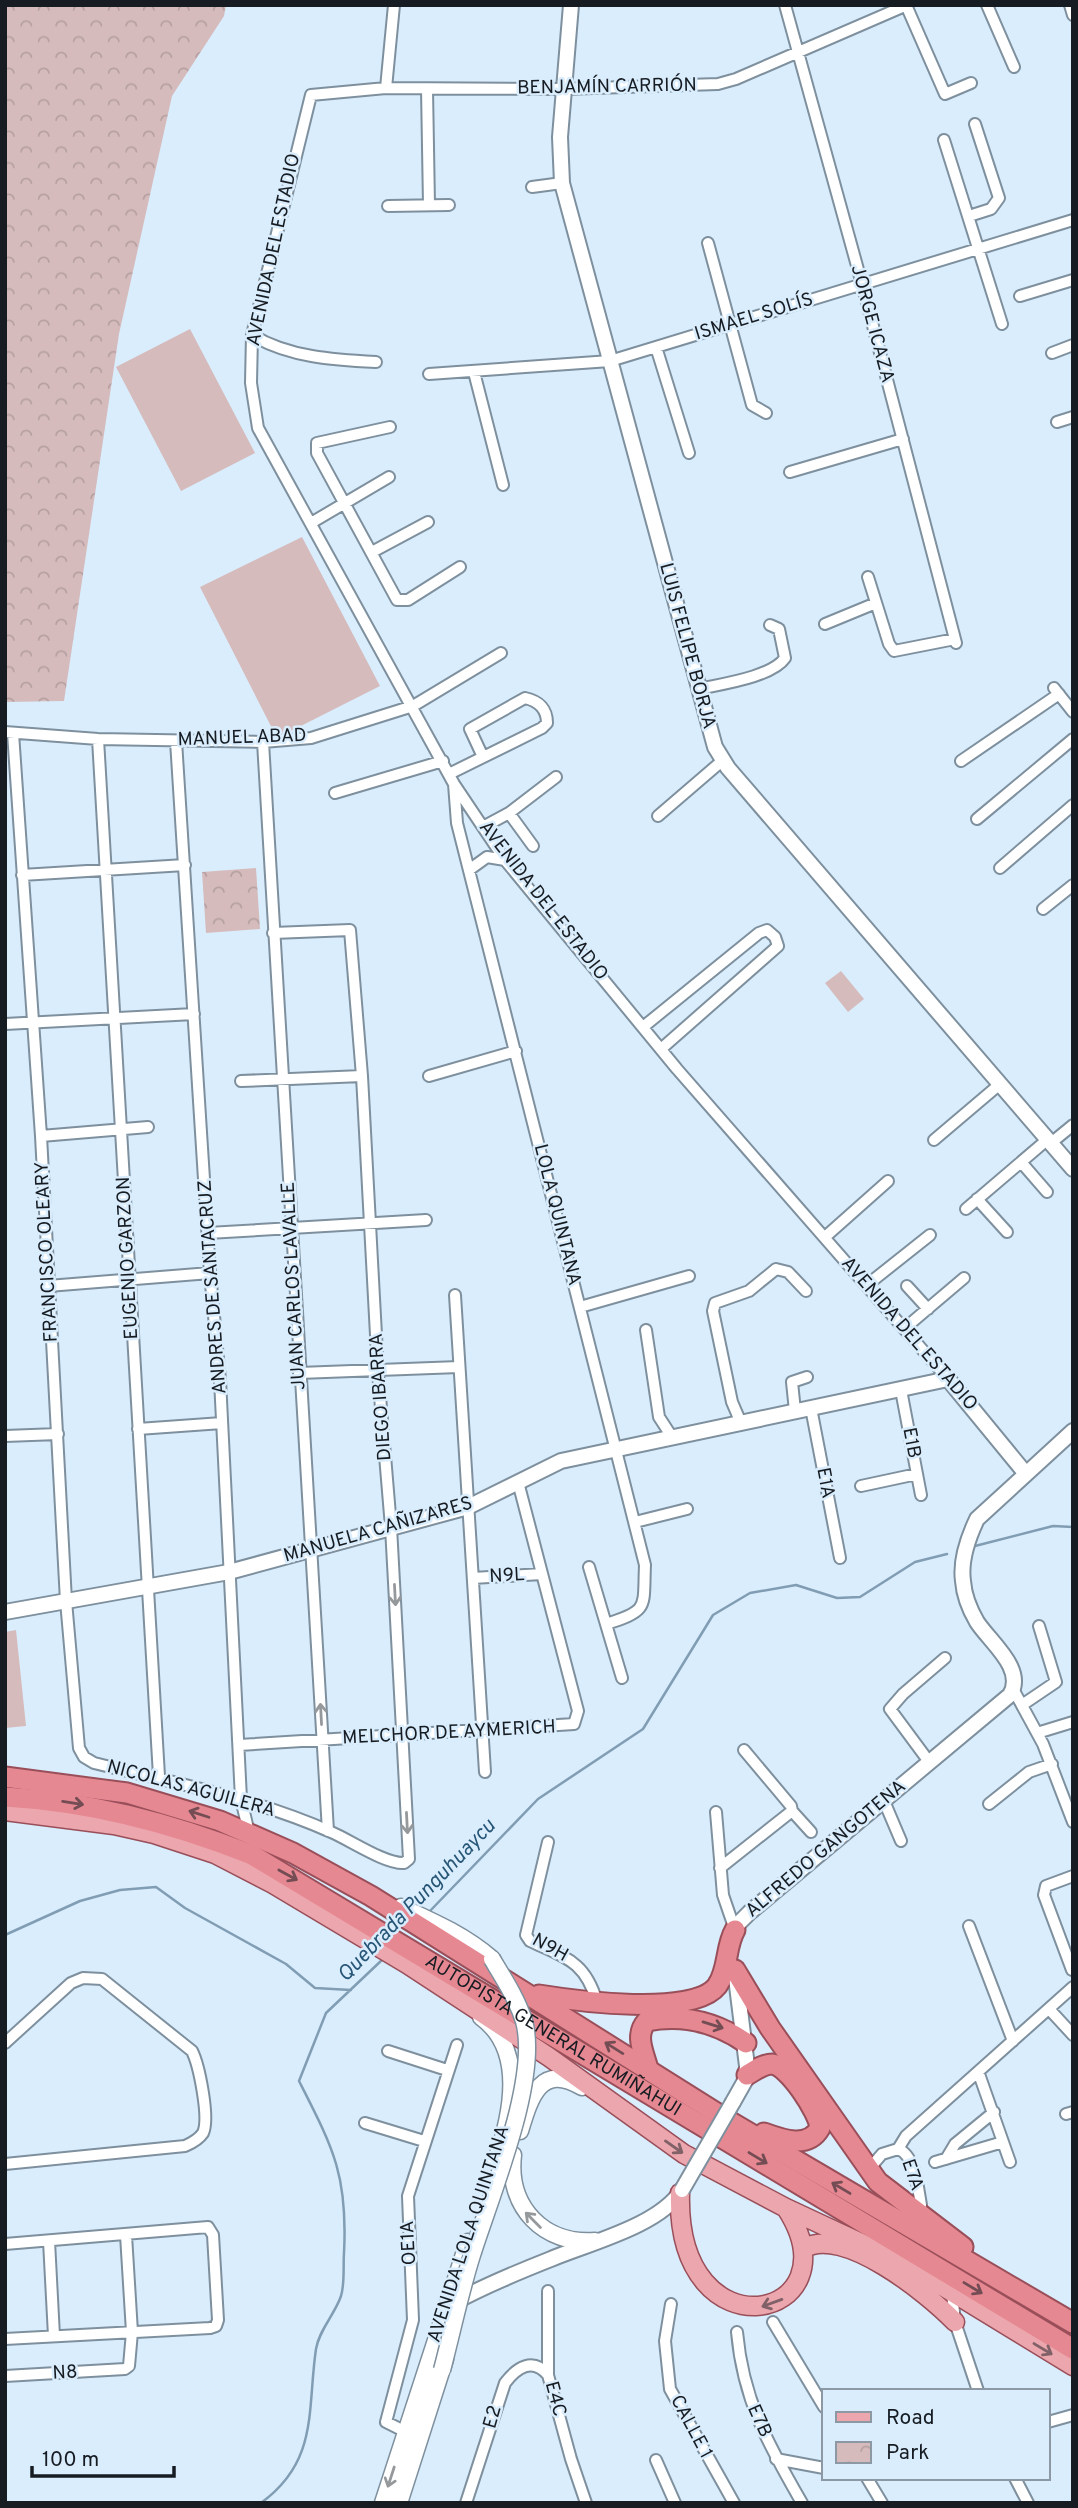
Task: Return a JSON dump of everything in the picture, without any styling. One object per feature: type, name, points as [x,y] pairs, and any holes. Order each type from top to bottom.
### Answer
[{"type":"highway","name":"AUTOPISTA GENERAL RUMIÑAHUI","points":[[5,1777],[127,1793],[199,1814],[248,1833],[328,1872],[734,2124],[1073,2323]]},
{"type":"highway","name":"AUTOPISTA GENERAL RUMIÑAHUI","points":[[5,1797],[89,1806],[157,1821],[252,1855],[397,1951],[1073,2348]]},
{"type":"highway","points":[[528,1994],[597,2002],[683,2004],[708,1994],[722,1978],[735,1930]]},
{"type":"highway","points":[[735,1970],[771,2028],[869,2169],[895,2197],[1039,2302]]},
{"type":"highway","points":[[648,2069],[640,2040],[642,2027],[648,2021],[675,2018],[703,2022],[726,2029],[746,2043]]},
{"type":"highway","points":[[734,2124],[787,2141],[808,2139],[820,2128],[819,2116],[787,2072],[769,2064],[747,2075]]},
{"type":"main road","points":[[5,1811],[114,1825],[154,1834],[215,1854],[397,1951],[684,2154],[786,2208],[869,2245],[1073,2367]]},
{"type":"main road","name":"AVENIDA LOLA QUINTANA","points":[[328,1872],[442,1924],[470,1940],[492,1959],[509,1986],[524,2022],[527,2057],[519,2102],[471,2259],[442,2370]]},
{"type":"main road","name":"AVENIDA LOLA QUINTANA","points":[[383,2503],[499,2153],[513,2089],[512,2076],[499,2039],[485,2020],[397,1951]]},
{"type":"main road","name":"AVENIDA LOLA QUINTANA","points":[[399,2503],[530,2099],[535,2090],[550,2080],[572,2080],[618,2108]]},
{"type":"main road","points":[[513,2155],[514,2191],[533,2221],[561,2239],[595,2241]]},
{"type":"main road","points":[[681,2192],[679,2214],[691,2263],[705,2286],[730,2302],[755,2308],[782,2300],[799,2279],[803,2249],[796,2226],[786,2208]]},
{"type":"main road","points":[[803,2249],[816,2242],[847,2249],[912,2284],[955,2322]]},
{"type":"street","points":[[386,88],[394,5]]},
{"type":"street","name":"LUIS FELIPE BORJA","points":[[571,5],[559,159],[562,183],[711,735],[722,761],[1073,1169]]},
{"type":"street","name":"JORGE ICAZA","points":[[785,5],[862,284],[955,641],[894,651],[876,603]]},
{"type":"street","points":[[986,5],[1014,67]]},
{"type":"street","points":[[1070,5],[1073,15]]},
{"type":"street","points":[[903,6],[945,94],[971,83]]},
{"type":"street","name":"BENJAMÍN CARRIÓN","points":[[304,113],[311,95],[316,92],[386,88],[563,89],[718,84],[798,53],[903,6]]},
{"type":"street","points":[[427,89],[429,205]]},
{"type":"street","name":"AVENIDA DEL ESTADIO","points":[[304,113],[252,335],[251,383],[255,420],[451,779],[505,860],[661,1049],[905,1328],[1026,1474]]},
{"type":"street","points":[[969,216],[991,209],[999,198],[975,124]]},
{"type":"street","points":[[944,140],[1002,324]]},
{"type":"street","points":[[532,187],[562,183]]},
{"type":"street","points":[[388,206],[449,205]]},
{"type":"street","name":"ISMAEL SOLÍS","points":[[429,374],[610,361],[1073,220]]},
{"type":"street","points":[[708,243],[752,405],[766,413]]},
{"type":"street","points":[[1020,296],[1073,280]]},
{"type":"street","points":[[252,335],[297,353],[328,360],[376,362]]},
{"type":"street","points":[[1052,353],[1073,345]]},
{"type":"street","points":[[656,347],[689,453]]},
{"type":"street","points":[[474,372],[503,485]]},
{"type":"street","points":[[1057,422],[1073,417]]},
{"type":"street","points":[[390,427],[317,443],[317,453],[397,600],[403,602],[460,567]]},
{"type":"street","points":[[790,472],[903,439]]},
{"type":"street","points":[[311,523],[389,477]]},
{"type":"street","points":[[372,552],[428,522]]},
{"type":"street","points":[[825,624],[876,603],[868,577]]},
{"type":"street","points":[[699,689],[764,673],[781,665],[785,658],[781,637],[776,626],[770,625]]},
{"type":"street","name":"MANUEL ABAD","points":[[9,732],[97,739],[176,741],[263,742],[311,738],[413,706],[500,653]]},
{"type":"street","points":[[961,761],[1057,691],[1073,712]]},
{"type":"street","points":[[451,779],[484,757],[542,728],[547,723],[547,717],[540,704],[525,698],[470,729],[484,757]]},
{"type":"street","name":"FRANCISCO OLEARY","points":[[9,732],[34,1022],[66,1601],[77,1741],[82,1754],[94,1763]]},
{"type":"street","name":"EUGENIO GARZON","points":[[97,739],[159,1776]]},
{"type":"street","points":[[977,819],[1073,739]]},
{"type":"street","name":"ANDRES DE SANTACRUZ","points":[[176,741],[222,1423],[241,1799],[248,1833]]},
{"type":"street","name":"JUAN CARLOS LAVALLE","points":[[263,742],[328,1830]]},
{"type":"street","points":[[335,793],[443,761]]},
{"type":"street","points":[[658,816],[722,761]]},
{"type":"street","points":[[483,827],[509,813],[556,777]]},
{"type":"street","name":"LOLA QUINTANA","points":[[451,779],[457,823],[645,1565],[643,1606],[632,1616],[606,1624]]},
{"type":"street","points":[[1000,868],[1073,805]]},
{"type":"street","points":[[509,813],[533,846]]},
{"type":"street","points":[[469,870],[487,857],[505,860]]},
{"type":"street","points":[[22,875],[185,865]]},
{"type":"street","points":[[1043,909],[1073,885]]},
{"type":"street","name":"DIEGO IBARRA","points":[[273,933],[349,928],[362,1076],[378,1372],[391,1527],[409,1859],[404,1863]]},
{"type":"street","points":[[643,1027],[759,933],[767,930],[775,937],[778,946],[661,1049]]},
{"type":"street","points":[[5,1024],[194,1014]]},
{"type":"street","points":[[429,1076],[516,1051]]},
{"type":"street","points":[[241,1081],[362,1076]]},
{"type":"street","points":[[934,1140],[1000,1084]]},
{"type":"street","points":[[966,1209],[1021,1162],[1073,1125]]},
{"type":"street","points":[[41,1136],[148,1127]]},
{"type":"street","points":[[1021,1162],[1047,1192]]},
{"type":"street","points":[[825,1237],[888,1181]]},
{"type":"street","points":[[977,1199],[1007,1232]]},
{"type":"street","points":[[208,1233],[426,1220]]},
{"type":"street","points":[[867,1285],[930,1235]]},
{"type":"street","points":[[741,1423],[732,1402],[713,1311],[715,1303],[749,1291],[773,1270],[780,1268],[788,1272],[806,1291]]},
{"type":"street","points":[[48,1286],[210,1273]]},
{"type":"street","points":[[580,1307],[689,1276]]},
{"type":"street","points":[[905,1328],[964,1278]]},
{"type":"street","points":[[907,1286],[928,1309]]},
{"type":"street","points":[[455,1295],[485,1772]]},
{"type":"street","points":[[646,1330],[659,1417],[672,1437]]},
{"type":"street","points":[[299,1373],[459,1367]]},
{"type":"street","points":[[795,1412],[792,1382],[807,1377]]},
{"type":"street","name":"MANUELA CAÑIZARES","points":[[5,1612],[229,1572],[468,1507],[561,1461],[948,1379]]},
{"type":"street","name":"E1B","points":[[901,1390],[921,1495]]},
{"type":"street","name":"E1A","points":[[811,1408],[840,1558]]},
{"type":"street","points":[[138,1429],[222,1423]]},
{"type":"street","points":[[1073,1431],[977,1519],[969,1535],[962,1567],[970,1606],[1013,1671],[1013,1689],[1052,1764],[1073,1822]]},
{"type":"street","points":[[5,1436],[58,1434]]},
{"type":"street","points":[[861,1486],[917,1474]]},
{"type":"street","name":"MELCHOR DE AYMERICH","points":[[239,1745],[570,1726],[578,1719],[518,1482]]},
{"type":"street","points":[[635,1522],[687,1508]]},
{"type":"street","points":[[589,1567],[622,1678]]},
{"type":"street","name":"N9L","points":[[473,1578],[542,1574]]},
{"type":"street","points":[[1022,1705],[1056,1682],[1039,1626]]},
{"type":"street","points":[[930,1763],[890,1709],[903,1693],[945,1658]]},
{"type":"street","name":"ALFREDO GANGOTENA","points":[[446,2307],[658,2213],[681,2192],[747,2075],[746,2043],[735,1970],[735,1930],[750,1912],[1003,1702],[1013,1689]]},
{"type":"street","points":[[1037,1733],[1073,1722]]},
{"type":"street","points":[[744,1750],[811,1832]]},
{"type":"street","name":"NICOLAS AGUILERA","points":[[94,1763],[159,1776],[241,1799],[328,1830],[392,1861],[404,1863]]},
{"type":"street","points":[[989,1804],[1029,1772],[1052,1764]]},
{"type":"street","points":[[884,1801],[901,1841]]},
{"type":"street","points":[[720,1868],[792,1811]]},
{"type":"street","points":[[716,1812],[724,1903],[735,1930]]},
{"type":"street","name":"N9H","points":[[548,1842],[525,1929],[530,1941],[580,1965],[593,1987],[597,2002]]},
{"type":"street","points":[[1072,1970],[1044,1895],[1046,1886],[1073,1876]]},
{"type":"street","points":[[969,1926],[1013,2041]]},
{"type":"street","points":[[5,2043],[71,1983],[83,1978],[102,1979],[192,2051],[197,2062],[206,2123],[197,2140],[185,2146],[5,2164]]},
{"type":"street","points":[[869,2169],[882,2154],[898,2149],[906,2136],[979,2074],[1073,1987]]},
{"type":"street","points":[[1049,2009],[1073,2035]]},
{"type":"street","name":"OE1A","points":[[406,2432],[386,2422],[413,2320],[407,2201],[424,2141],[457,2045]]},
{"type":"street","points":[[388,2051],[447,2070]]},
{"type":"street","points":[[979,2074],[1010,2162]]},
{"type":"street","points":[[946,2159],[956,2144],[994,2112]]},
{"type":"street","points":[[365,2123],[424,2141]]},
{"type":"street","points":[[934,2162],[1003,2142]]},
{"type":"street","name":"E7A","points":[[898,2149],[905,2152],[911,2162],[921,2205]]},
{"type":"street","points":[[5,2244],[208,2227],[213,2235],[218,2320],[216,2326],[210,2328],[5,2339]]},
{"type":"street","points":[[127,2235],[132,2332]]},
{"type":"street","points":[[49,2241],[54,2336]]},
{"type":"street","name":"E4C","points":[[548,2291],[548,2375],[586,2503]]},
{"type":"street","points":[[952,2293],[955,2322],[977,2389]]},
{"type":"street","name":"CALLE 1","points":[[671,2304],[665,2341],[670,2389],[734,2503]]},
{"type":"street","points":[[773,2322],[822,2404]]},
{"type":"street","name":"N8","points":[[5,2376],[125,2369],[132,2361],[132,2332]]},
{"type":"street","name":"E7B","points":[[737,2332],[745,2389],[776,2459],[802,2503]]},
{"type":"street","name":"E2","points":[[466,2503],[505,2383],[512,2374],[527,2365],[538,2366],[548,2375]]},
{"type":"street","points":[[1050,2421],[1073,2415]]},
{"type":"street","points":[[776,2459],[822,2468]]},
{"type":"street","points":[[656,2460],[675,2503]]},
{"type":"street","points":[[868,2480],[882,2503]]},
{"type":"street","points":[[1017,2480],[1028,2503]]},
{"type":"green space","points":[[5,5],[226,5],[224,16],[172,96],[119,334],[64,701],[5,702]]},
{"type":"green space","points":[[190,329],[255,453],[181,491],[116,367]]},
{"type":"green space","points":[[302,537],[380,686],[277,738],[200,587]]},
{"type":"green space","points":[[256,868],[260,929],[206,933],[202,872]]},
{"type":"green space","points":[[841,971],[864,999],[848,1012],[825,983]]},
{"type":"green space","points":[[16,1630],[26,1726],[5,1728],[5,1632]]},
{"type":"waterway","name":"Quebrada Punguhuaycu","points":[[975,1546],[1053,1526],[1073,1527]]},
{"type":"waterway","name":"Quebrada Punguhuaycu","points":[[429,1912],[538,1799],[643,1729],[713,1615],[750,1593],[796,1585],[837,1598],[860,1597],[915,1562],[947,1554]]},
{"type":"waterway","points":[[5,1935],[80,1901],[120,1890],[156,1887],[185,1908],[286,1964],[315,1988],[351,1990]]},
{"type":"waterway","name":"Quebrada Punguhuaycu","points":[[261,2503],[280,2487],[302,2452],[310,2413],[316,2349],[338,2303],[343,2286],[345,2226],[336,2163],[299,2081],[326,2013],[383,1959]]}]
